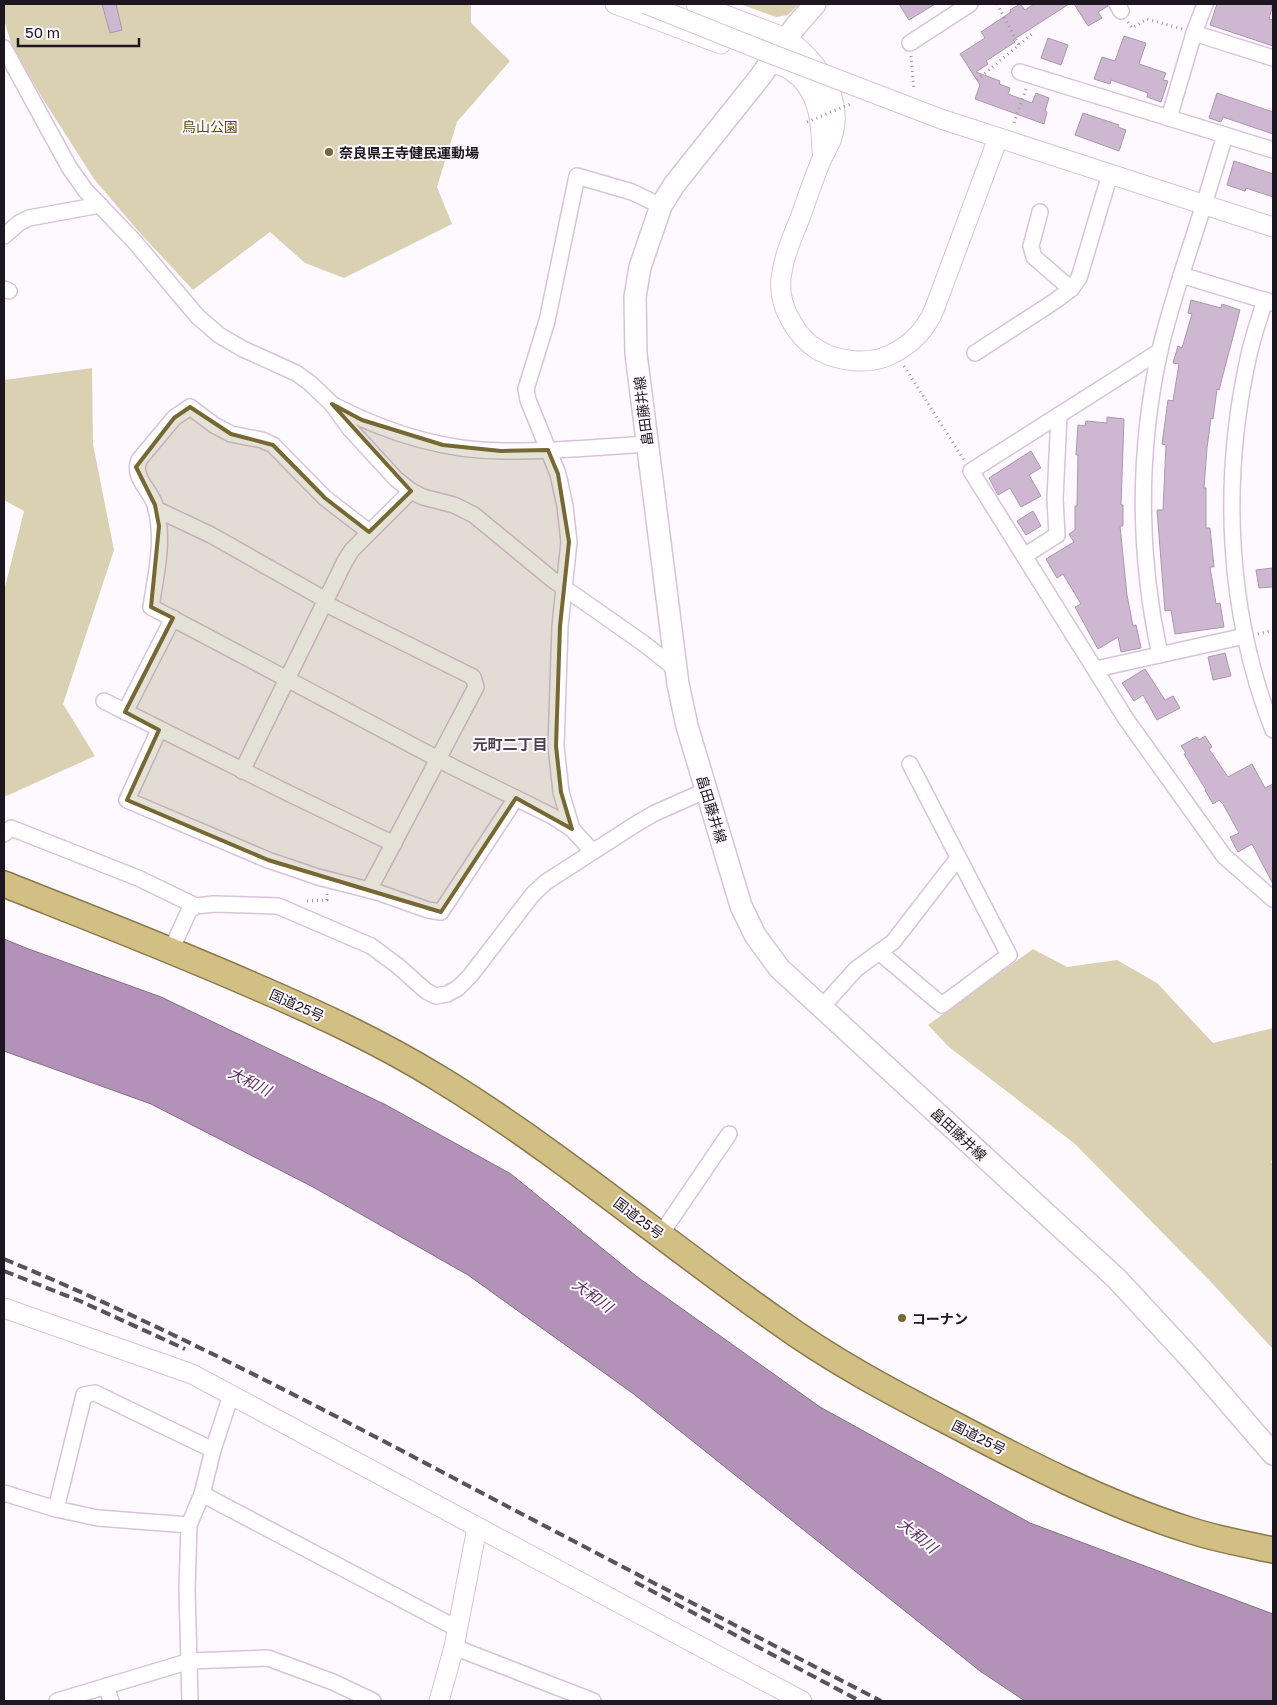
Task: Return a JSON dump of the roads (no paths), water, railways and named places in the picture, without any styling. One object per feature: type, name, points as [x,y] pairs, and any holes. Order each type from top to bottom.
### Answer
[{"type":"highway","name":"国道25号","points":[[4,884],[171,950],[318,1014],[411,1062],[531,1138],[776,1321],[875,1382],[1003,1450],[1091,1492],[1171,1524],[1211,1536],[1273,1550]]},
{"type":"main road","name":"畠田藤井線","points":[[815,4],[786,38],[770,62],[674,185],[661,206],[642,258],[635,297],[636,354],[676,669],[687,726],[741,906],[755,935],[779,968],[1117,1280],[1191,1359],[1273,1454]]},
{"type":"street","points":[[615,4],[791,71],[806,84],[815,99],[822,130],[822,159]]},
{"type":"street","points":[[646,4],[941,119],[1273,227]]},
{"type":"street","points":[[696,4],[786,38],[799,47],[810,59],[824,79],[832,96],[835,121],[832,142],[822,159],[783,266],[780,281],[784,303],[794,327],[809,344],[824,353],[840,359],[874,360],[889,356],[916,338],[930,320],[998,138]]},
{"type":"street","points":[[910,43],[970,4]]},
{"type":"street","points":[[1168,118],[1194,33],[1205,4]]},
{"type":"street","points":[[1194,33],[1273,58]]},
{"type":"street","points":[[4,48],[69,167],[86,190],[134,240],[198,317],[219,335],[243,349],[296,373],[310,383],[332,404],[350,429],[396,479],[411,491],[423,497],[454,505],[474,515],[564,587],[676,669]]},
{"type":"street","points":[[1026,73],[1273,150]]},
{"type":"street","points":[[1160,655],[1148,592],[1143,524],[1146,444],[1160,351],[1181,275],[1225,135]]},
{"type":"street","points":[[975,353],[1055,301],[1071,289],[1080,278],[1110,174]]},
{"type":"street","points":[[572,829],[561,792],[556,746],[560,626],[568,542],[565,506],[558,474],[528,400],[526,389],[547,320],[577,176],[632,192],[661,206]]},
{"type":"street","points":[[5,229],[29,218],[100,205]]},
{"type":"street","points":[[1040,212],[1031,246],[1034,257],[1071,289]]},
{"type":"street","points":[[1181,275],[1269,302],[1248,357],[1241,392],[1233,469],[1231,512],[1232,553],[1245,636],[1256,681],[1273,730]]},
{"type":"street","points":[[1160,351],[971,471],[1096,668],[1126,719],[1224,856],[1273,899]]},
{"type":"street","points":[[332,404],[362,420],[443,445],[501,452],[647,444]]},
{"type":"street","points":[[369,532],[325,498],[273,445],[262,440],[231,434],[214,425],[190,407],[174,418],[139,460],[136,467],[138,476],[155,505],[160,539],[151,607],[439,759],[552,816],[572,829],[592,851]]},
{"type":"street","points":[[1024,556],[1056,535],[1055,499],[1059,415]]},
{"type":"street","points":[[242,770],[345,561],[352,550],[411,491]]},
{"type":"street","points":[[156,509],[211,535],[325,601],[473,677],[476,687],[369,890]]},
{"type":"street","points":[[125,712],[173,618]]},
{"type":"street","points":[[1096,668],[1245,636]]},
{"type":"street","points":[[104,701],[159,730],[394,844]]},
{"type":"street","points":[[159,730],[127,800],[268,860],[428,910],[441,912],[516,798]]},
{"type":"street","points":[[879,952],[942,1005],[1009,955],[910,764]]},
{"type":"street","points":[[171,950],[189,911],[196,906],[214,904],[278,906],[371,946],[398,966],[426,992],[436,996],[447,994],[458,988],[470,976],[533,894],[546,882],[592,851],[655,813],[707,790]]},
{"type":"street","points":[[4,834],[11,828],[138,878],[196,906]]},
{"type":"street","points":[[822,1008],[856,969],[893,942],[958,858]]},
{"type":"street","points":[[661,1234],[729,1134]]},
{"type":"street","points":[[4,1308],[192,1374],[802,1701]]},
{"type":"street","points":[[56,1508],[84,1395],[95,1393],[213,1450]]},
{"type":"street","points":[[190,1701],[187,1590],[190,1526],[202,1494],[213,1450],[231,1395]]},
{"type":"street","points":[[4,1493],[98,1518],[190,1526]]},
{"type":"street","points":[[202,1494],[456,1638],[593,1701]]},
{"type":"street","points":[[439,1701],[456,1638],[477,1528]]},
{"type":"street","points":[[56,1701],[190,1660],[268,1658],[333,1682],[373,1701]]},
{"type":"street","points":[[106,1686],[111,1701]]},
{"type":"water","name":"大和川","points":[[4,939],[161,997],[386,1105],[511,1174],[636,1276],[820,1407],[1030,1523],[1273,1614],[1273,1701],[1025,1701],[980,1671],[635,1395],[468,1275],[313,1187],[151,1104],[4,1051]]},
{"type":"railway","points":[[4,1259],[65,1285],[246,1370],[881,1701]]},
{"type":"railway","points":[[4,1271],[80,1301],[185,1349]]},
{"type":"railway","points":[[635,1582],[860,1701]]},
{"type":"place","name":"奈良県王寺健民運動場","points":[[329,152]]},
{"type":"place","name":"コーナン","points":[[902,1318]]},
{"type":"district","name":"元町二丁目","points":[[510,744]]},
{"type":"park label","name":"烏山公園","points":[[210,126]]}]
